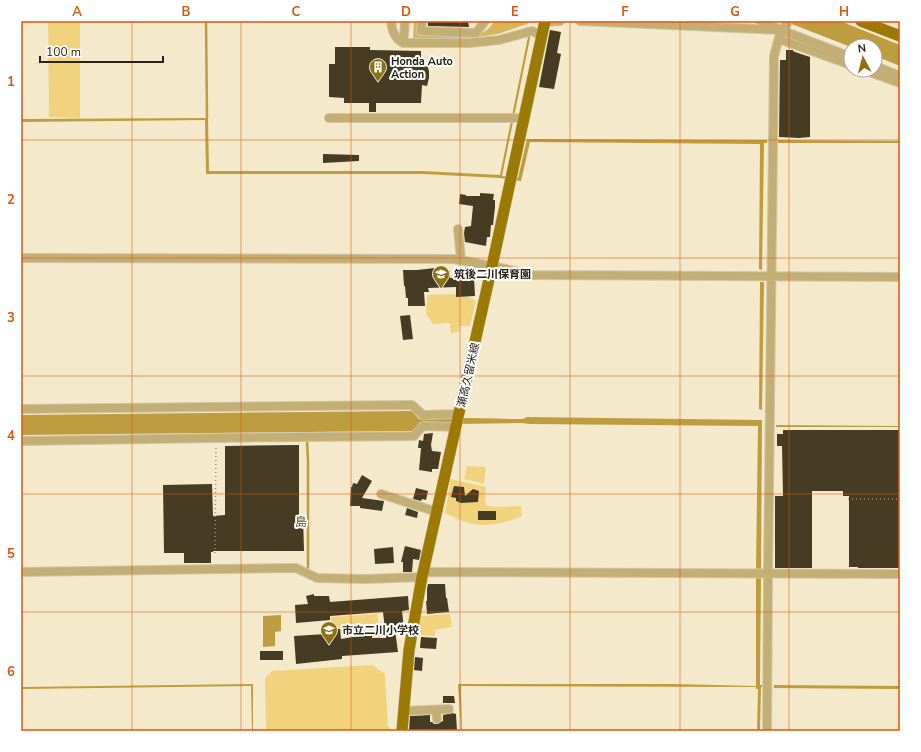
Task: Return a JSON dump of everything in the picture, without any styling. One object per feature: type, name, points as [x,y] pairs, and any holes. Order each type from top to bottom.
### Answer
[{"type":"main road","name":"瀬高久留米線","points":[[402,731],[409,650],[423,574],[492,266],[521,118],[545,21]]},
{"type":"main road","points":[[861,21],[900,36]]},
{"type":"street","points":[[391,21],[395,37],[402,43],[469,43],[499,40],[532,31],[542,36]]},
{"type":"street","points":[[404,36],[406,21]]},
{"type":"street","points":[[422,21],[421,31],[476,33],[485,21]]},
{"type":"street","points":[[545,21],[560,21]]},
{"type":"street","points":[[580,21],[784,29],[843,61]]},
{"type":"street","points":[[760,21],[784,29],[843,54]]},
{"type":"street","points":[[767,731],[774,56],[784,29]]},
{"type":"street","points":[[883,69],[900,76]]},
{"type":"street","points":[[883,77],[900,83]]},
{"type":"street","points":[[329,118],[521,118]]},
{"type":"street","points":[[458,229],[461,260]]},
{"type":"street","points":[[21,258],[454,259],[533,275],[900,277]]},
{"type":"street","points":[[21,409],[412,405],[424,415],[459,414]]},
{"type":"street","points":[[21,441],[414,436],[423,426],[456,427]]},
{"type":"street","points":[[381,494],[437,512]]},
{"type":"street","points":[[21,572],[296,568],[317,578],[366,579],[423,574],[900,574]]},
{"type":"street","points":[[404,711],[449,709]]},
{"type":"street","points":[[436,710],[437,719]]},
{"type":"path","points":[[215,553],[216,438]]},
{"type":"path","points":[[848,499],[900,499]]},
{"type":"shaded area","points":[[48,21],[80,21],[80,118],[49,117]]},
{"type":"shaded area","points":[[414,21],[417,21],[417,35],[479,35],[488,29],[495,21],[529,21],[527,24],[498,34],[470,38],[413,38]]},
{"type":"shaded area","points":[[784,21],[840,21],[882,38],[843,38],[843,44]]},
{"type":"shaded area","points":[[529,32],[531,33],[502,176],[518,178],[527,139],[767,140],[767,143],[764,143],[762,270],[759,269],[760,144],[530,142],[521,181],[500,178],[424,174],[206,174],[205,120],[21,122],[21,119],[208,118],[209,171],[422,171],[500,175]]},
{"type":"shaded area","points":[[883,38],[900,45],[900,66],[883,59]]},
{"type":"shaded area","points":[[776,140],[900,141],[900,143],[776,143]]},
{"type":"shaded area","points":[[760,282],[764,282],[762,410],[759,409]]},
{"type":"shaded area","points":[[463,294],[476,301],[470,326],[460,326],[459,332],[451,333],[450,323],[433,324],[426,314],[427,295]]},
{"type":"shaded area","points":[[412,411],[419,419],[523,419],[527,417],[762,420],[761,569],[756,569],[758,426],[451,423],[419,424],[412,431],[21,435],[21,415]]},
{"type":"shaded area","points":[[776,425],[900,426],[900,427],[776,427]]},
{"type":"shaded area","points":[[467,466],[486,467],[484,484],[464,479]]},
{"type":"shaded area","points":[[451,479],[486,487],[485,500],[487,506],[521,506],[522,516],[499,523],[481,525],[459,520],[445,513]]},
{"type":"shaded area","points":[[756,578],[761,578],[760,685],[762,685],[762,687],[760,731],[757,731],[758,689],[756,689],[756,687],[461,686],[461,731],[458,684],[673,684],[756,686]]},
{"type":"shaded area","points":[[377,614],[380,638],[376,639],[373,637],[371,632],[341,635],[340,628],[332,628],[331,617]]},
{"type":"shaded area","points":[[450,614],[452,627],[435,630],[435,636],[418,635],[421,616]]},
{"type":"shaded area","points":[[281,615],[281,631],[275,632],[275,646],[263,647],[263,616]]},
{"type":"shaded area","points":[[372,665],[385,674],[388,726],[393,731],[266,731],[265,678],[272,671]]},
{"type":"shaded area","points":[[253,684],[253,731],[251,686],[21,689],[21,687]]},
{"type":"shaded area","points":[[774,685],[900,686],[900,689],[774,688]]},
{"type":"building","points":[[428,21],[468,21],[469,27],[428,26]]},
{"type":"building","points":[[550,30],[561,32],[557,53],[561,54],[554,89],[539,87]]},
{"type":"building","name":"Honda Auto Action","points":[[335,47],[370,47],[370,50],[421,51],[421,65],[427,65],[429,78],[427,86],[422,85],[421,103],[376,103],[376,112],[369,112],[369,103],[344,103],[344,98],[329,97],[329,64],[335,64]]},
{"type":"building","points":[[786,50],[793,50],[810,57],[810,137],[779,137],[780,60],[786,60]]},
{"type":"building","points":[[323,154],[359,155],[359,161],[323,163]]},
{"type":"building","points":[[480,193],[494,194],[493,200],[495,200],[493,225],[491,225],[490,237],[487,237],[486,246],[465,242],[465,227],[471,226],[473,206],[459,204],[460,194],[466,196],[480,196]]},
{"type":"building","points":[[435,268],[447,272],[450,271],[450,278],[474,277],[475,296],[456,297],[456,287],[428,288],[429,292],[424,292],[425,306],[408,306],[408,298],[406,298],[404,286],[403,270]]},
{"type":"building","points":[[410,315],[413,339],[403,340],[400,316]]},
{"type":"building","points":[[783,430],[900,430],[900,568],[849,567],[849,496],[843,496],[843,491],[812,491],[812,568],[775,568],[775,496],[783,496],[782,446],[777,446],[777,434],[783,434]]},
{"type":"building","points":[[433,433],[431,445],[432,451],[441,452],[438,469],[432,469],[432,472],[419,470],[421,448],[418,448],[419,440],[423,441],[424,434]]},
{"type":"building","points":[[299,445],[299,515],[303,515],[304,551],[213,551],[211,552],[211,563],[184,563],[184,553],[164,553],[163,485],[212,484],[213,516],[225,515],[225,446]]},
{"type":"building","points":[[362,475],[372,481],[362,498],[384,501],[382,511],[360,508],[360,506],[350,506],[351,487],[353,483],[357,484]]},
{"type":"building","points":[[454,486],[464,487],[465,496],[473,489],[479,491],[478,502],[461,503],[456,501],[456,498],[451,497]]},
{"type":"building","points":[[416,488],[428,491],[426,500],[422,499],[421,501],[413,499]]},
{"type":"building","points":[[407,508],[418,512],[417,518],[405,515]]},
{"type":"building","points":[[478,511],[496,511],[496,520],[478,520]]},
{"type":"building","points":[[405,546],[421,550],[419,560],[413,559],[412,572],[403,572],[403,562],[401,562]]},
{"type":"building","points":[[393,547],[394,563],[375,564],[374,549]]},
{"type":"building","points":[[428,584],[445,584],[449,612],[427,614],[426,601]]},
{"type":"building","points":[[314,594],[314,596],[329,596],[330,602],[408,596],[409,610],[402,611],[404,629],[395,630],[398,652],[342,656],[342,659],[296,664],[294,636],[326,634],[326,630],[340,629],[341,639],[372,635],[372,638],[386,638],[383,612],[330,616],[330,620],[296,623],[295,605],[308,604],[306,596]]},
{"type":"building","points":[[421,637],[437,638],[436,649],[420,648]]},
{"type":"building","points":[[260,651],[283,651],[283,660],[260,660]]},
{"type":"building","points":[[415,657],[423,658],[422,671],[414,670]]},
{"type":"building","points":[[443,696],[454,696],[455,703],[443,703]]},
{"type":"building","points":[[452,713],[456,714],[457,731],[409,731],[410,716],[430,715],[430,722],[437,724],[443,721],[443,715]]},
{"type":"waterway","points":[[206,21],[207,118]]},
{"type":"waterway","points":[[307,440],[308,572]]},
{"type":"place","name":"Honda Auto Action","points":[[378,82]]},
{"type":"place","name":"筑後二川保育園","points":[[441,289]]},
{"type":"place","name":"市立二川小学校","points":[[329,645]]},
{"type":"district","name":"島","points":[[301,522]]}]
